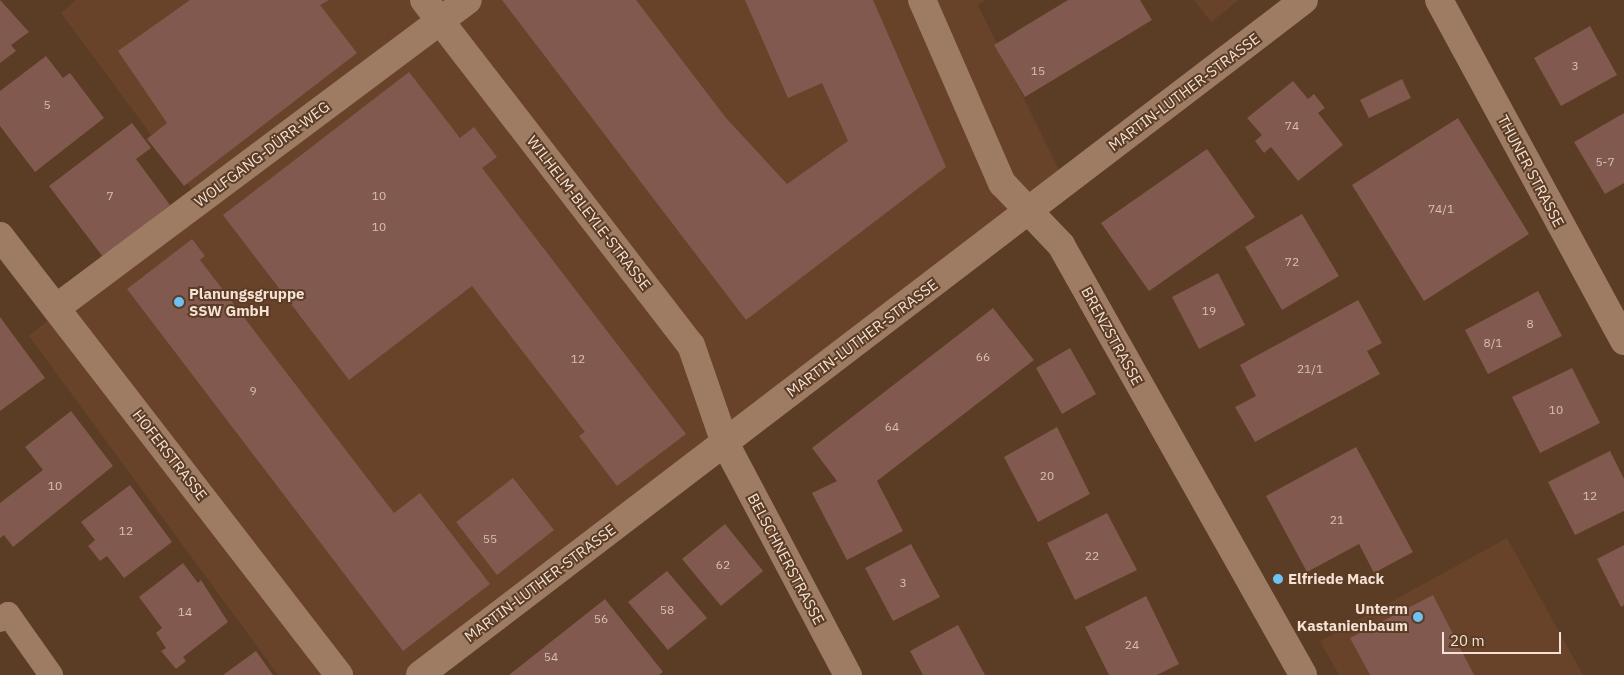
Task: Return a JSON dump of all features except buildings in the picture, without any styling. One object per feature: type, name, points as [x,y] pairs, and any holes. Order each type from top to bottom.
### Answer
[{"type":"street","name":"WOLFGANG-DÜRR-WEG","points":[[56,308],[432,10],[468,0]]},
{"type":"street","name":"BRENZSTRASSE","points":[[922,0],[1002,182],[1026,212],[1061,245],[1303,675]]},
{"type":"street","name":"MARTIN-LUTHER-STRASSE","points":[[420,675],[1304,0]]},
{"type":"street","name":"THUNER STRASSE","points":[[1439,0],[1624,341]]},
{"type":"street","name":"WILHELM-BLEYLE-STRASSE","points":[[432,10],[691,345],[724,443]]},
{"type":"street","name":"HOFERSTRASSE","points":[[0,236],[340,675]]},
{"type":"street","name":"BELSCHNERSTRASSE","points":[[724,443],[848,675]]},
{"type":"lane","points":[[0,620],[8,614],[51,675]]},
{"type":"shaded area","points":[[76,0],[986,0],[978,5],[1065,182],[420,675],[278,675],[29,336],[197,197],[61,13]]},
{"type":"shaded area","points":[[1194,0],[1239,0],[1211,22]]},
{"type":"shaded area","points":[[1507,538],[1583,675],[1339,675],[1320,641]]},
{"type":"place","name":"Planungsgruppe SSW GmbH","points":[[179,302]]},
{"type":"place","name":"Elfriede Mack","points":[[1278,579]]},
{"type":"place","name":"Unterm Kastanienbaum","points":[[1418,617]]}]
